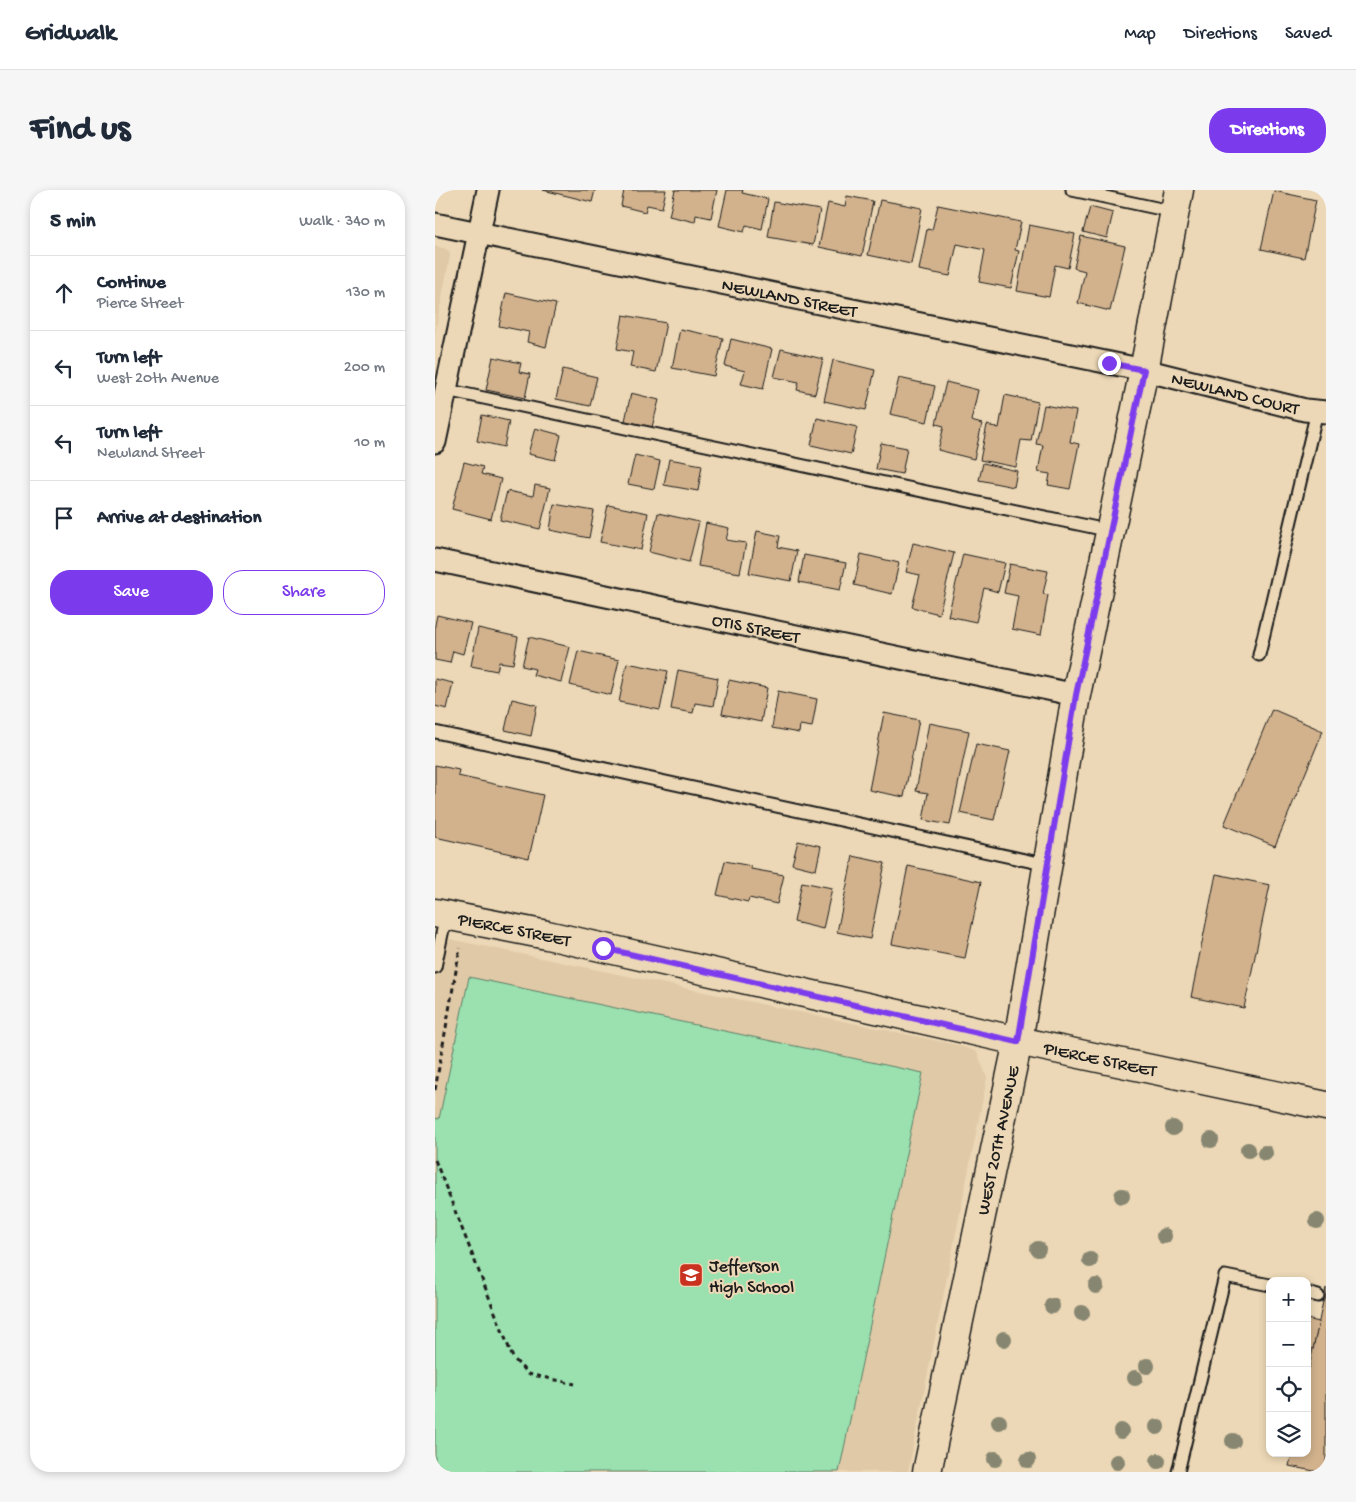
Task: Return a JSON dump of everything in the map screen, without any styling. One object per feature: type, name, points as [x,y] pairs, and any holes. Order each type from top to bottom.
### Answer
[{"type":"street","points":[[435,442],[437,419],[446,390],[488,190]]},
{"type":"street","name":"WEST 20TH AVENUE","points":[[927,1472],[1018,1042],[1076,695],[1144,370],[1177,201]]},
{"type":"street","name":"NEWLAND STREET","points":[[435,224],[1144,370]]},
{"type":"street","name":"NEWLAND COURT","points":[[1144,370],[1305,410],[1321,412]]},
{"type":"street","name":"OTIS STREET","points":[[435,560],[1076,695]]},
{"type":"street","name":"PIERCE STREET","points":[[441,914],[547,935],[1018,1042],[1326,1106]]},
{"type":"lane","points":[[1072,190],[1177,201]]},
{"type":"lane","points":[[446,390],[1111,531]]},
{"type":"lane","points":[[1259,655],[1321,412]]},
{"type":"lane","points":[[435,732],[1048,865]]},
{"type":"lane","points":[[435,967],[441,914]]},
{"type":"lane","points":[[1178,1472],[1225,1276],[1266,1284]]},
{"type":"path","points":[[435,1090],[460,948]]},
{"type":"path","points":[[435,1160],[513,1358],[528,1374],[575,1384]]},
{"type":"shaded area","points":[[435,246],[449,251],[450,256],[435,333]]},
{"type":"shaded area","name":"Jefferson High School","points":[[435,936],[958,1045],[977,1052],[987,1078],[908,1472],[435,1472]]},
{"type":"green space","name":"Jefferson High School","points":[[469,977],[923,1073],[839,1472],[435,1472],[435,1118],[439,1119]]},
{"type":"building","points":[[543,190],[595,190],[592,202]]},
{"type":"building","points":[[624,190],[666,190],[662,208],[647,205],[645,212],[621,206]]},
{"type":"building","points":[[675,190],[717,190],[711,218],[696,215],[695,222],[669,216]]},
{"type":"building","points":[[727,190],[743,190],[742,193],[768,199],[762,229],[746,225],[744,232],[719,226]]},
{"type":"building","points":[[1274,191],[1316,200],[1304,258],[1261,249]]},
{"type":"building","points":[[847,196],[873,201],[862,256],[819,247],[828,203],[845,207]]},
{"type":"building","points":[[880,200],[922,208],[911,264],[868,255]]},
{"type":"building","points":[[774,202],[820,210],[813,245],[768,237]]},
{"type":"building","points":[[938,205],[1021,222],[1015,250],[1019,251],[1011,288],[979,282],[985,250],[957,244],[950,276],[919,270],[927,229],[932,230]]},
{"type":"building","points":[[1090,207],[1113,213],[1107,238],[1083,232]]},
{"type":"building","points":[[1029,225],[1075,234],[1068,268],[1055,265],[1049,297],[1017,291]]},
{"type":"building","points":[[1081,236],[1125,246],[1110,311],[1078,303],[1085,271],[1074,268]]},
{"type":"building","points":[[506,293],[556,304],[546,347],[527,342],[529,332],[499,326]]},
{"type":"building","points":[[623,315],[666,323],[656,372],[630,367],[633,352],[617,349]]},
{"type":"building","points":[[680,329],[723,338],[714,376],[672,368]]},
{"type":"building","points":[[731,339],[772,349],[763,389],[741,384],[745,371],[725,366]]},
{"type":"building","points":[[781,349],[823,359],[815,394],[797,390],[799,382],[774,377]]},
{"type":"building","points":[[493,357],[521,363],[519,372],[530,374],[525,398],[486,390]]},
{"type":"building","points":[[833,360],[875,370],[866,410],[824,401]]},
{"type":"building","points":[[563,369],[597,377],[590,406],[556,399]]},
{"type":"building","points":[[899,378],[935,386],[927,422],[890,414]]},
{"type":"building","points":[[946,382],[978,390],[971,421],[982,424],[974,459],[938,450],[944,426],[936,424]]},
{"type":"building","points":[[631,393],[659,400],[652,427],[625,421]]},
{"type":"building","points":[[1005,395],[1038,402],[1031,441],[1021,440],[1016,467],[980,460],[987,425],[999,428]]},
{"type":"building","points":[[1044,405],[1076,411],[1070,442],[1079,444],[1070,489],[1048,485],[1050,474],[1038,472],[1043,445],[1036,444]]},
{"type":"building","points":[[482,415],[509,421],[504,447],[477,441]]},
{"type":"building","points":[[817,418],[857,427],[851,454],[811,445]]},
{"type":"building","points":[[535,428],[561,435],[555,460],[528,454]]},
{"type":"building","points":[[881,443],[907,448],[902,474],[876,469]]},
{"type":"building","points":[[635,455],[660,461],[654,489],[628,484]]},
{"type":"building","points":[[669,459],[702,465],[698,491],[664,485]]},
{"type":"building","points":[[464,462],[483,467],[481,474],[501,479],[491,519],[452,509]]},
{"type":"building","points":[[983,463],[1017,471],[1014,487],[979,480]]},
{"type":"building","points":[[535,485],[550,488],[540,529],[500,520],[507,491],[533,496]]},
{"type":"building","points":[[554,504],[594,511],[589,538],[550,530]]},
{"type":"building","points":[[608,505],[648,513],[641,550],[600,542]]},
{"type":"building","points":[[658,513],[699,522],[689,562],[649,552]]},
{"type":"building","points":[[706,523],[729,528],[726,540],[746,543],[740,573],[698,566]]},
{"type":"building","points":[[757,531],[780,536],[778,547],[797,551],[791,581],[749,573]]},
{"type":"building","points":[[913,543],[954,553],[939,614],[912,607],[920,575],[906,572]]},
{"type":"building","points":[[861,554],[899,563],[892,594],[854,585]]},
{"type":"building","points":[[963,554],[1005,563],[998,592],[984,588],[976,622],[948,616]]},
{"type":"building","points":[[804,555],[846,563],[840,590],[799,582]]},
{"type":"building","points":[[1010,564],[1048,571],[1043,594],[1048,595],[1041,635],[1012,629],[1018,596],[1004,593]]},
{"type":"building","points":[[437,615],[471,623],[463,654],[453,651],[450,663],[435,660],[435,625]]},
{"type":"building","points":[[478,628],[518,637],[513,664],[499,662],[497,671],[471,666]]},
{"type":"building","points":[[529,637],[570,647],[561,682],[533,675],[535,669],[522,666]]},
{"type":"building","points":[[578,651],[619,660],[611,695],[570,685]]},
{"type":"building","points":[[627,663],[668,671],[660,710],[619,702]]},
{"type":"building","points":[[678,670],[718,678],[713,706],[695,703],[693,713],[671,709]]},
{"type":"building","points":[[435,679],[453,683],[447,709],[435,706]]},
{"type":"building","points":[[729,680],[767,688],[761,722],[722,714]]},
{"type":"building","points":[[778,691],[817,699],[812,727],[800,725],[799,733],[772,728]]},
{"type":"building","points":[[512,699],[537,705],[531,736],[505,730]]},
{"type":"building","points":[[1272,709],[1323,731],[1275,846],[1224,825]]},
{"type":"building","points":[[884,713],[919,720],[904,797],[869,790]]},
{"type":"building","points":[[929,723],[969,731],[950,825],[923,820],[928,793],[916,791]]},
{"type":"building","points":[[976,744],[1010,751],[994,820],[960,813]]},
{"type":"building","points":[[435,765],[459,770],[458,776],[543,795],[529,858],[435,837]]},
{"type":"building","points":[[798,841],[821,846],[816,870],[792,864]]},
{"type":"building","points":[[853,856],[885,863],[870,939],[837,932]]},
{"type":"building","points":[[725,861],[751,866],[751,869],[784,875],[777,904],[749,898],[748,902],[717,895]]},
{"type":"building","points":[[908,866],[981,882],[965,958],[892,944]]},
{"type":"building","points":[[1216,874],[1270,885],[1244,1008],[1191,997]]},
{"type":"building","points":[[802,882],[832,888],[823,929],[794,922]]},
{"type":"building","points":[[1326,1288],[1326,1472],[1289,1466],[1291,1457],[1311,1457],[1311,1358]]},
{"type":"building","points":[[1311,1320],[1319,1322],[1313,1349],[1311,1349]]},
{"type":"place","name":"Jefferson High School","points":[[691,1275]]},
{"type":"route","points":[[603,948],[1018,1042],[1076,695],[1144,370],[1109,363]]}]
